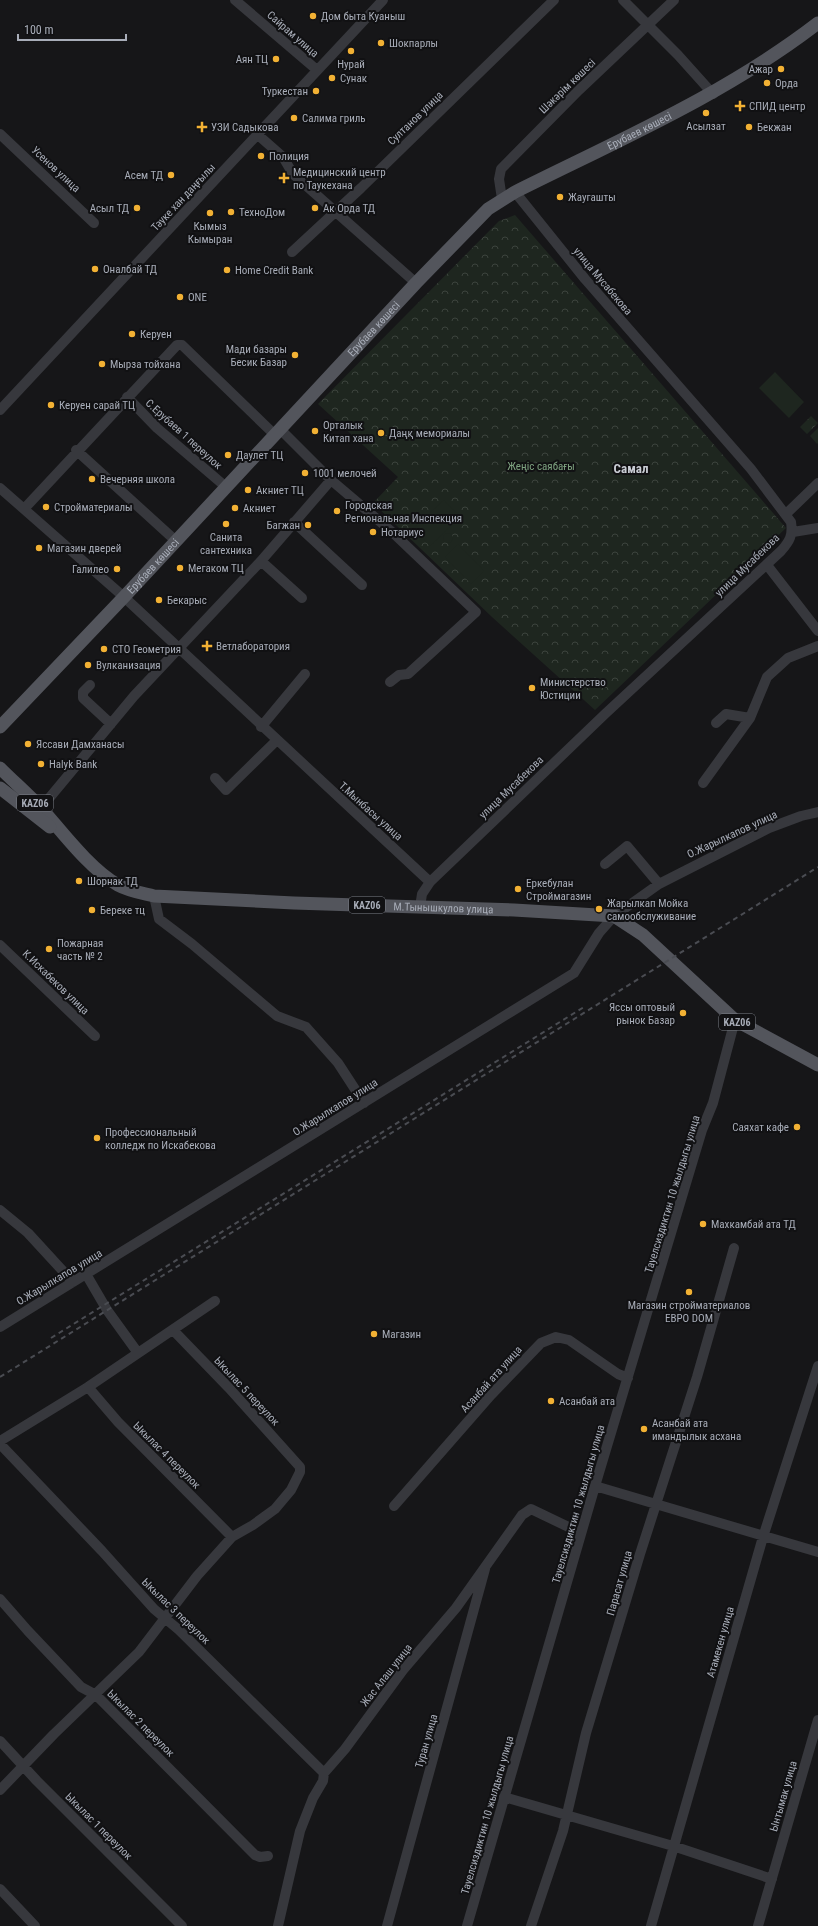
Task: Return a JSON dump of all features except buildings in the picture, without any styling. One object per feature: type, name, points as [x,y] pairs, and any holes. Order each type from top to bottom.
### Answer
[{"type":"main road","name":"Ерубаев көшесі","points":[[0,727],[124,597],[416,283],[488,209],[515,192],[712,94],[788,45],[818,23]]},
{"type":"main road","name":"М.Тынышкулов улица","points":[[0,768],[40,808],[68,840],[118,885],[154,896],[514,910],[614,916],[643,935],[735,1020]]},
{"type":"main road","name":"М.Тынышкулов улица","points":[[0,788],[68,840]]},
{"type":"main road","name":"KАZ06","points":[[735,1020],[818,1065]]},
{"type":"street","name":"Тәуке хан даңғылы","points":[[0,410],[383,0]]},
{"type":"street","name":"Султанов улица","points":[[292,252],[361,188],[554,0]]},
{"type":"street","points":[[623,0],[647,26],[678,55],[712,94]]},
{"type":"street","name":"Шәкәрім көшесі","points":[[502,199],[499,179],[501,169],[579,90],[674,0]]},
{"type":"street","name":"Сайрам улица","points":[[240,2],[318,70]]},
{"type":"street","name":"Усенов улица","points":[[0,134],[94,222]]},
{"type":"street","points":[[258,135],[283,157],[294,174],[334,212],[416,283]]},
{"type":"street","name":"улица Мусабекова","points":[[430,882],[605,714],[767,565],[788,544],[793,532],[791,522],[786,514],[751,468],[585,279],[515,192]]},
{"type":"street","points":[[24,508],[76,450],[179,344],[331,480],[391,531],[476,612],[408,674],[399,675],[390,682]]},
{"type":"street","name":"С.Ерубаев 1 переулок","points":[[127,397],[158,428],[226,488]]},
{"type":"street","points":[[76,450],[176,541]]},
{"type":"street","points":[[40,808],[134,696],[262,561],[331,480]]},
{"type":"street","points":[[786,514],[818,483]]},
{"type":"street","name":"Т.Мынбасы улица","points":[[0,488],[124,597],[276,741],[430,882]]},
{"type":"street","points":[[294,522],[362,585]]},
{"type":"street","points":[[793,532],[818,528]]},
{"type":"street","points":[[262,561],[302,598]]},
{"type":"street","points":[[767,565],[818,631]]},
{"type":"street","points":[[703,783],[750,718],[767,676],[788,658],[818,646]]},
{"type":"street","points":[[261,727],[306,674]]},
{"type":"street","points":[[90,685],[83,692],[83,698],[111,724]]},
{"type":"street","points":[[716,723],[726,714],[750,718]]},
{"type":"street","points":[[215,778],[226,790],[276,741]]},
{"type":"street","name":"О.Жарылкапов улица","points":[[0,1327],[574,973],[599,934],[614,916],[659,884],[769,828],[801,816],[818,812]]},
{"type":"street","points":[[605,864],[627,846],[659,884]]},
{"type":"street","points":[[420,907],[422,894],[430,882]]},
{"type":"street","points":[[154,896],[159,919],[192,944],[277,1016],[306,1027],[338,1063],[364,1103]]},
{"type":"street","name":"К.Искабеков улица","points":[[0,945],[95,1036]]},
{"type":"street","name":"Тауелсиздиктин 10 жылдыгы улица","points":[[467,1926],[595,1486],[702,1130],[713,1103],[735,1020]]},
{"type":"street","points":[[0,1210],[28,1233],[73,1282]]},
{"type":"street","name":"Парасат улица","points":[[531,1926],[564,1831],[566,1816],[586,1733],[656,1504],[697,1377],[734,1248]]},
{"type":"street","points":[[86,1274],[107,1310],[138,1353]]},
{"type":"street","points":[[0,1443],[88,1387],[216,1301]]},
{"type":"street","name":"Ыкылас 5 переулок","points":[[173,1330],[229,1388],[301,1469],[291,1490],[275,1509],[253,1525],[232,1537]]},
{"type":"street","name":"Асанбай ата улица","points":[[394,1506],[491,1395],[541,1343],[556,1337],[569,1340],[618,1374],[628,1378]]},
{"type":"street","name":"Атамекен улица","points":[[651,1926],[763,1537],[818,1366]]},
{"type":"street","name":"Ыкылас 4 переулок","points":[[88,1387],[118,1422],[232,1537]]},
{"type":"street","name":"Ыкылас 3 переулок","points":[[0,1443],[154,1609],[324,1773]]},
{"type":"street","points":[[595,1486],[763,1537],[818,1552]]},
{"type":"street","name":"Жас Алаш улица","points":[[278,1926],[300,1831],[313,1798],[323,1781],[324,1773],[345,1749],[403,1670],[456,1608],[487,1562],[522,1515],[531,1509],[581,1533]]},
{"type":"street","points":[[0,1790],[54,1734],[96,1695],[138,1652],[166,1619],[197,1576],[232,1537]]},
{"type":"street","name":"Туран улица","points":[[387,1926],[487,1562]]},
{"type":"street","name":"Ыкылас 2 переулок","points":[[0,1599],[28,1632],[81,1687],[96,1695],[255,1855],[260,1857],[268,1856]]},
{"type":"street","name":"Ынтымак улица","points":[[758,1926],[818,1720]]},
{"type":"street","name":"Ыкылас 1 переулок","points":[[0,1741],[182,1926]]},
{"type":"street","points":[[504,1797],[673,1846],[772,1879]]},
{"type":"street","points":[[0,1889],[35,1926]]},
{"type":"green space","name":"Жеңіс саябағы","points":[[515,215],[786,528],[595,710],[492,617],[373,503],[398,477],[318,404],[499,221]]},
{"type":"green space","points":[[775,372],[804,402],[789,418],[759,388]]},
{"type":"green space","points":[[811,416],[818,423],[807,434],[800,427]]},
{"type":"green space","points":[[818,428],[818,443],[817,444],[810,436]]},
{"type":"green space","points":[[444,500],[460,517],[430,546],[413,528]]},
{"type":"green space","points":[[448,533],[453,538],[448,543],[443,538]]},
{"type":"green space","points":[[458,544],[484,571],[471,584],[445,557]]},
{"type":"railway","points":[[0,1377],[818,867]]},
{"type":"railway","points":[[51,1338],[584,1007]]},
{"type":"place","name":"Дом быта Куаныш","points":[[313,16]]},
{"type":"place","name":"Шокпарлы","points":[[381,43]]},
{"type":"place","name":"Нурай","points":[[351,51]]},
{"type":"place","name":"Аян ТЦ","points":[[276,59]]},
{"type":"place","name":"Ажар","points":[[781,69]]},
{"type":"place","name":"Сунак","points":[[332,78]]},
{"type":"place","name":"Орда","points":[[767,83]]},
{"type":"place","name":"Туркестан","points":[[316,91]]},
{"type":"place","name":"СПИД центр","points":[[740,106]]},
{"type":"place","name":"Асылзат","points":[[706,113]]},
{"type":"place","name":"Салима гриль","points":[[294,118]]},
{"type":"place","name":"УЗИ Садыкова","points":[[202,127]]},
{"type":"place","name":"Бекжан","points":[[749,127]]},
{"type":"place","name":"Полиция","points":[[261,156]]},
{"type":"place","name":"Асем ТД","points":[[171,175]]},
{"type":"place","name":"Медицинский центр по Таукехана","points":[[284,178]]},
{"type":"place","name":"Жаугашты","points":[[560,197]]},
{"type":"place","name":"Асыл ТД","points":[[137,208]]},
{"type":"place","name":"Ак Орда ТД","points":[[315,208]]},
{"type":"place","name":"ТехноДом","points":[[231,212]]},
{"type":"place","name":"Кымыз Кымыран","points":[[210,213]]},
{"type":"place","name":"Оналбай ТД","points":[[95,269]]},
{"type":"place","name":"Home Credit Bank","points":[[227,270]]},
{"type":"place","name":"ONE","points":[[180,297]]},
{"type":"place","name":"Керуен","points":[[132,334]]},
{"type":"place","name":"Мади базары Бесик Базар","points":[[295,355]]},
{"type":"place","name":"Мырза тойхана","points":[[102,364]]},
{"type":"place","name":"Керуен сарай ТЦ","points":[[51,405]]},
{"type":"place","name":"Орталык Китап хана","points":[[315,431]]},
{"type":"place","name":"Даңқ мемориалы","points":[[381,433]]},
{"type":"place","name":"Даулет ТЦ","points":[[228,455]]},
{"type":"place","name":"1001 мелочей","points":[[305,473]]},
{"type":"place","name":"Вечерняя школа","points":[[92,479]]},
{"type":"place","name":"Акниет ТЦ","points":[[248,490]]},
{"type":"place","name":"Стройматериалы","points":[[46,507]]},
{"type":"place","name":"Акниет","points":[[235,508]]},
{"type":"place","name":"Городская Региональная Инспекция","points":[[337,511]]},
{"type":"place","name":"Санита сантехника","points":[[226,524]]},
{"type":"place","name":"Багжан","points":[[308,525]]},
{"type":"place","name":"Нотариус","points":[[373,532]]},
{"type":"place","name":"Магазин дверей","points":[[39,548]]},
{"type":"place","name":"Мегаком ТЦ","points":[[180,568]]},
{"type":"place","name":"Галилео","points":[[117,569]]},
{"type":"place","name":"Бекарыс","points":[[159,600]]},
{"type":"place","name":"Ветлаборатория","points":[[207,646]]},
{"type":"place","name":"СТО Геометрия","points":[[104,649]]},
{"type":"place","name":"Вулканизация","points":[[88,665]]},
{"type":"place","name":"Министерство Юстиции","points":[[532,688]]},
{"type":"place","name":"Яссави Дамханасы","points":[[28,744]]},
{"type":"place","name":"Halyk Bank","points":[[41,764]]},
{"type":"place","name":"Шорнак ТД","points":[[79,881]]},
{"type":"place","name":"Еркебулан Строймагазин","points":[[518,889]]},
{"type":"place","name":"Жарылкап Мойка самообслуживание","points":[[599,909]]},
{"type":"place","name":"Береке тц","points":[[92,910]]},
{"type":"place","name":"Пожарная часть № 2","points":[[49,949]]},
{"type":"place","name":"Яссы оптовый рынок Базар","points":[[683,1013]]},
{"type":"place","name":"Саяхат кафе","points":[[797,1127]]},
{"type":"place","name":"Профессиональный колледж по Искабекова","points":[[97,1138]]},
{"type":"place","name":"Махкамбай ата ТД","points":[[703,1224]]},
{"type":"place","name":"Магазин стройматериалов ЕВРО DOM","points":[[689,1292]]},
{"type":"place","name":"Магазин","points":[[374,1334]]},
{"type":"place","name":"Асанбай ата","points":[[551,1401]]},
{"type":"place","name":"Асанбай ата имандылык асхана","points":[[644,1429]]},
{"type":"district","name":"Самал","points":[[631,468]]}]
